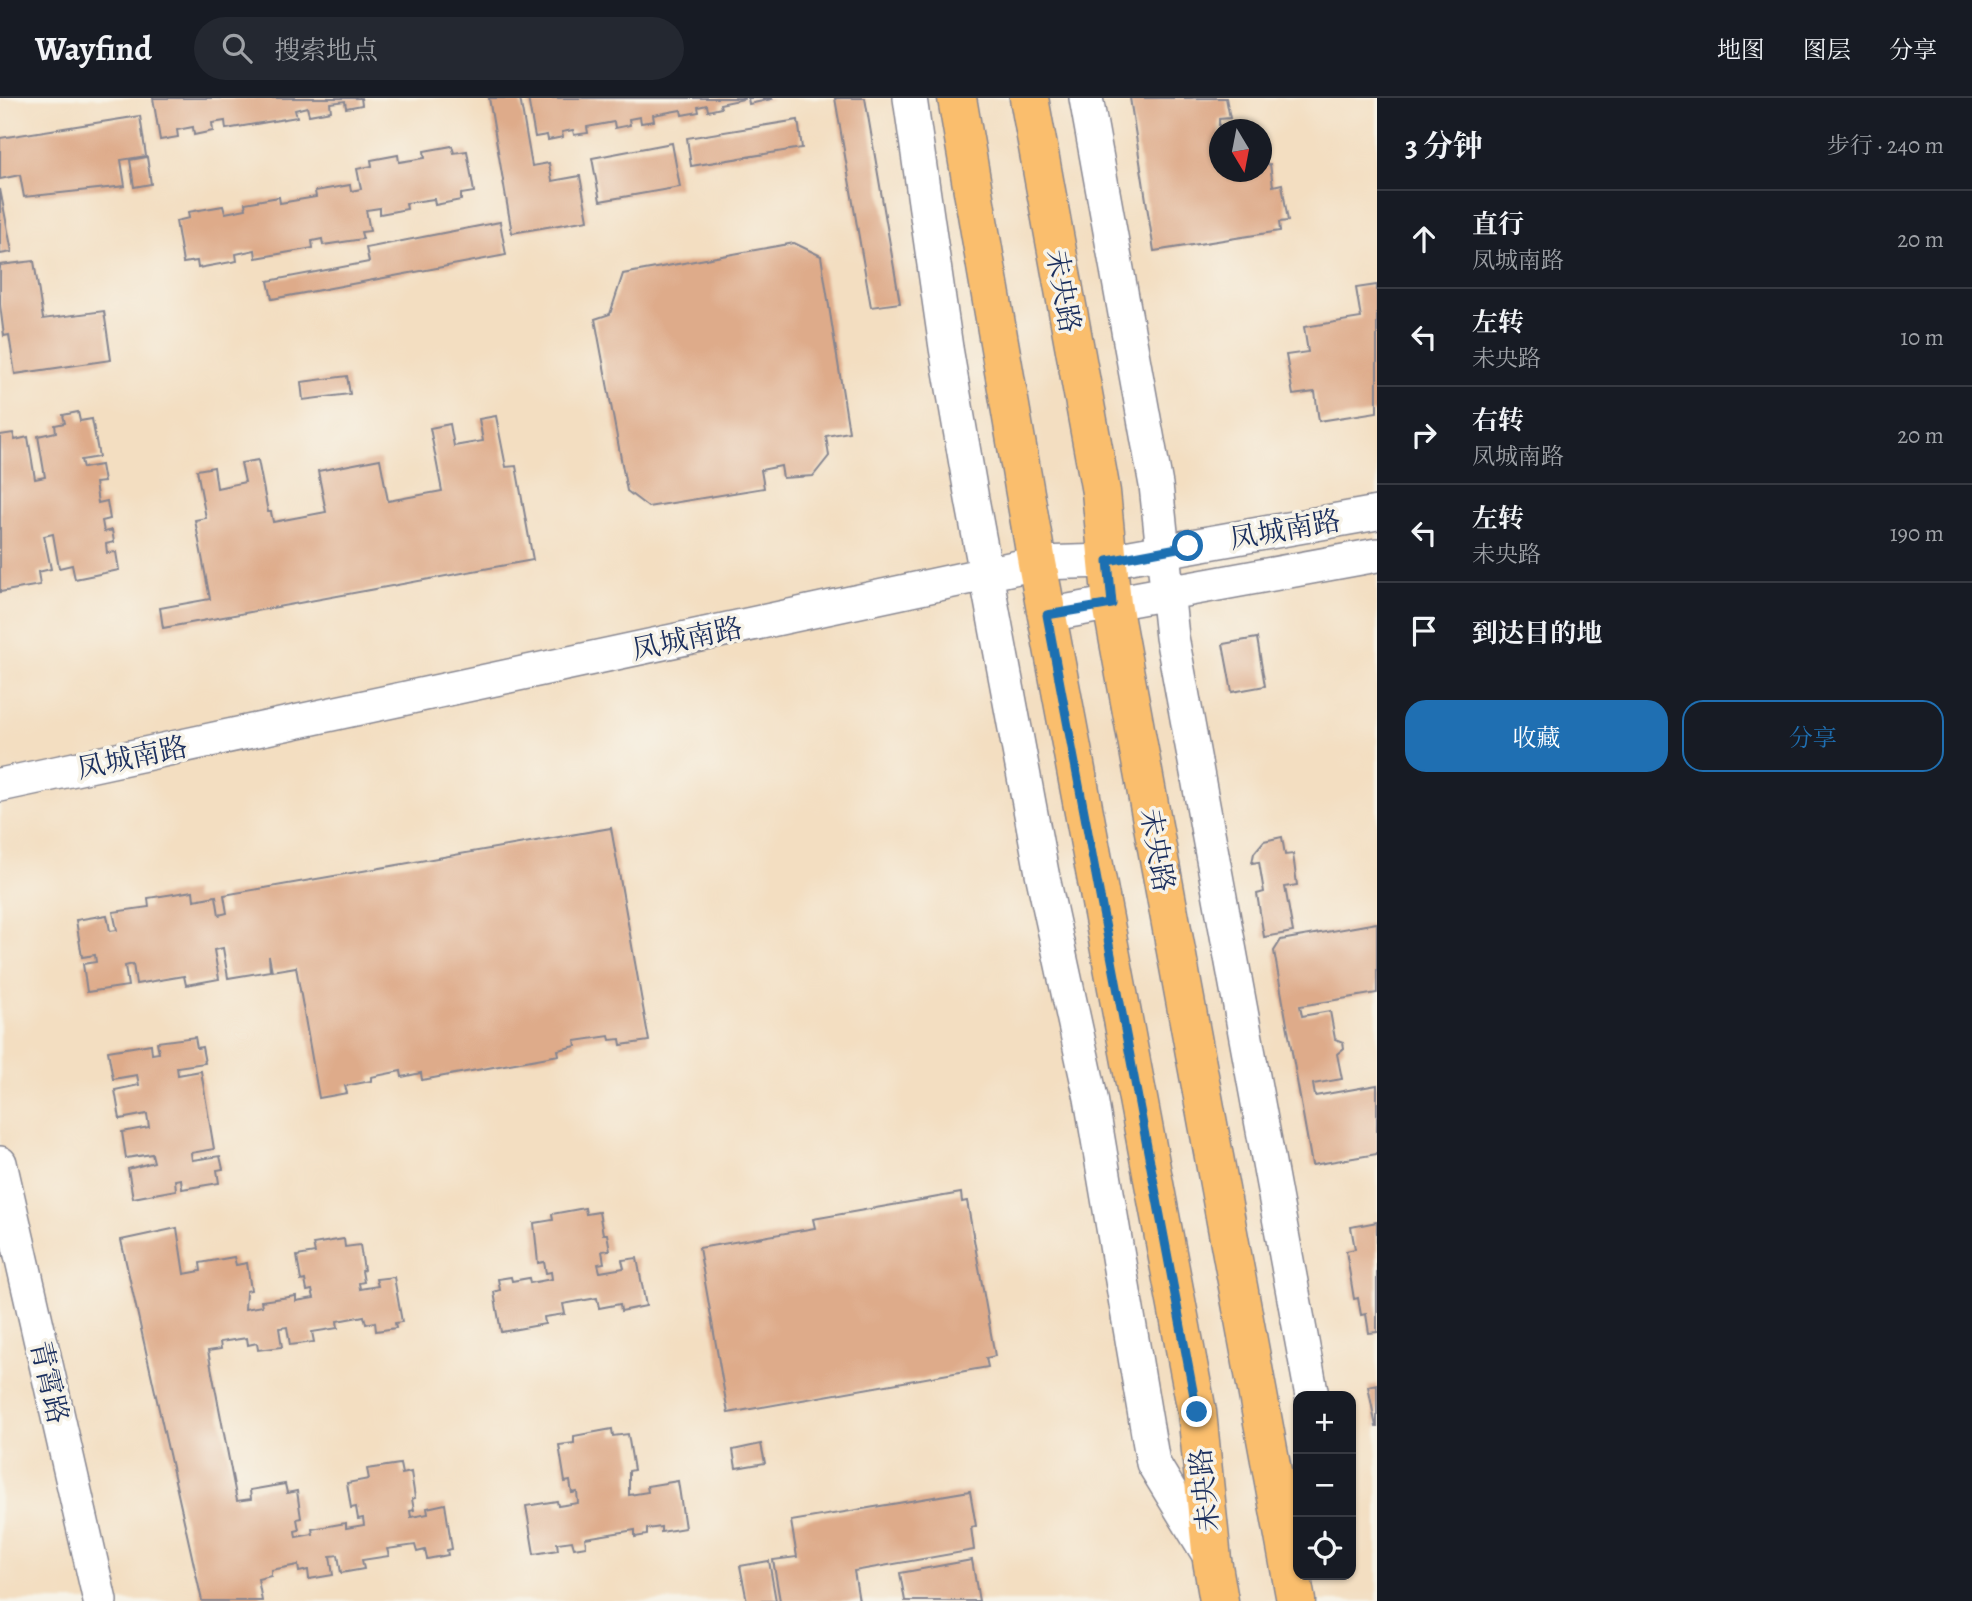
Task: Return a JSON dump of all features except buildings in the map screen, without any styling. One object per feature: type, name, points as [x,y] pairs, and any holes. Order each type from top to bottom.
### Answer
[{"type":"main road","name":"未央路","points":[[957,98],[1037,563],[1197,1412],[1217,1590]]},
{"type":"main road","name":"未央路","points":[[1029,98],[1101,492],[1112,604],[1296,1582]]},
{"type":"street","points":[[910,98],[946,348],[986,574],[1042,873],[1091,1098],[1153,1463],[1217,1590]]},
{"type":"street","points":[[1086,98],[1156,485],[1172,637],[1311,1391]]},
{"type":"street","name":"凤城南路","points":[[0,785],[1037,563],[1108,561],[1377,513]]},
{"type":"street","name":"凤城南路","points":[[1047,615],[1377,555]]},
{"type":"street","name":"青霄路","points":[[0,1163],[100,1601]]},
{"type":"route","points":[[1188,546],[1108,561],[1112,604],[1047,615],[1197,1412]]}]
